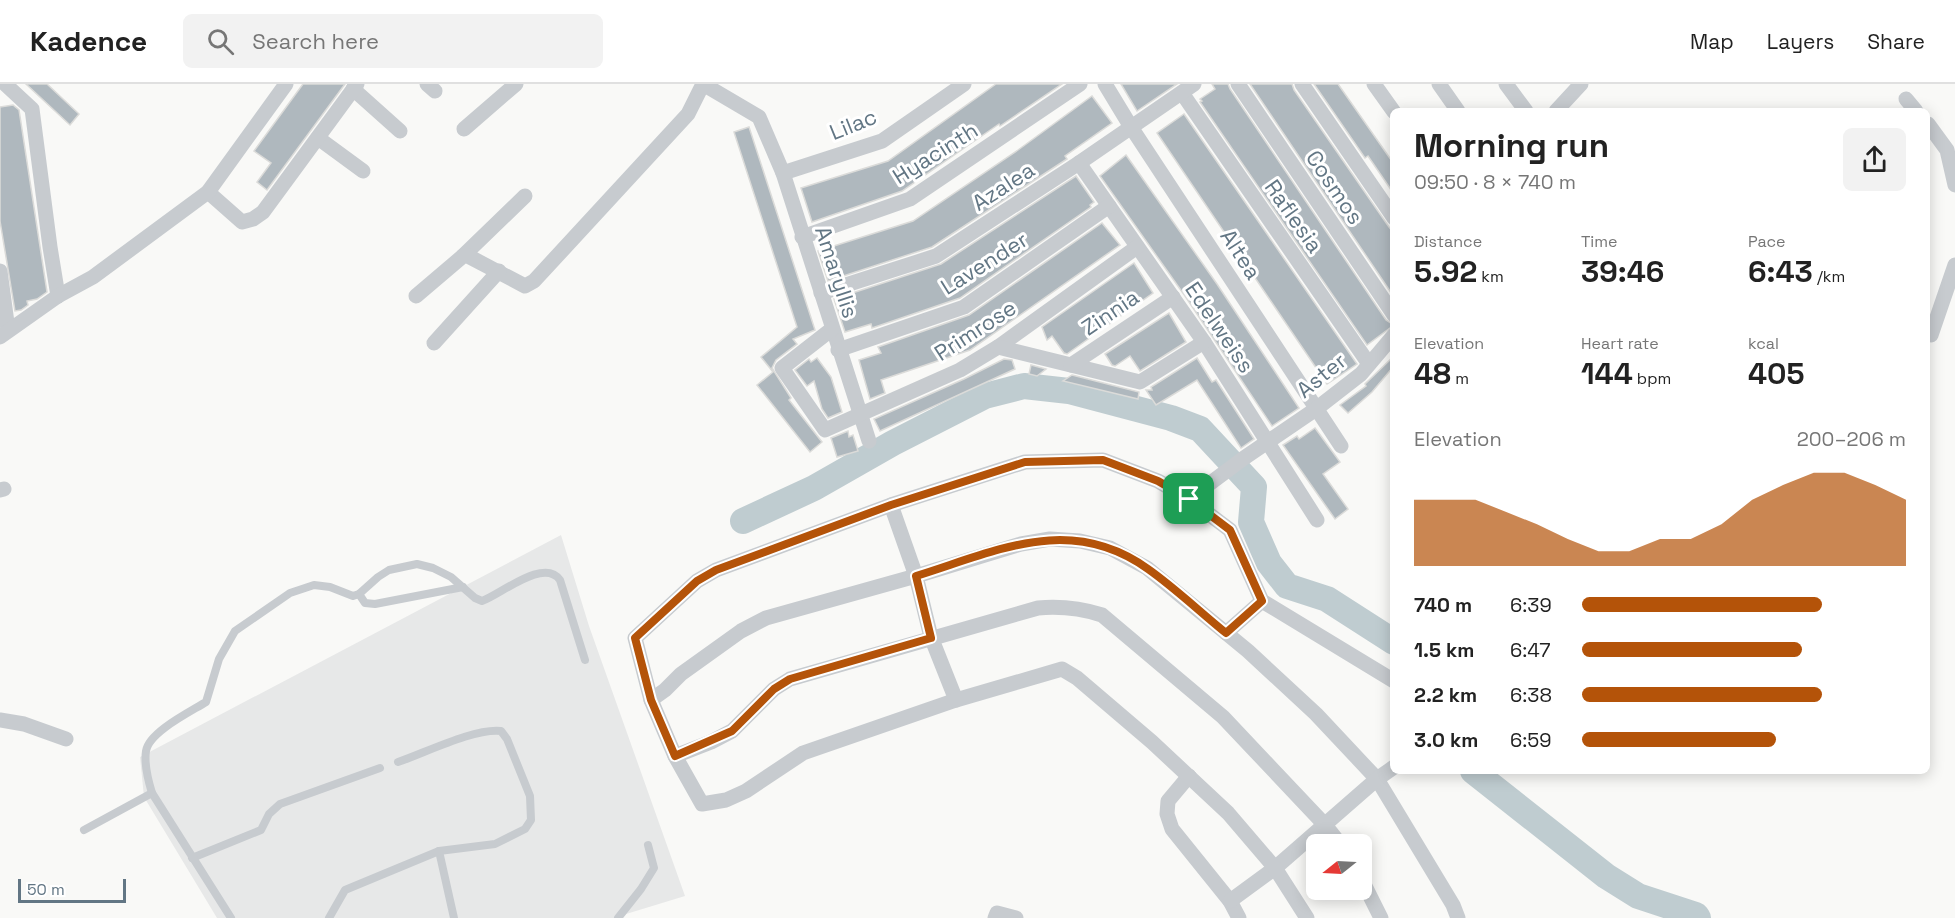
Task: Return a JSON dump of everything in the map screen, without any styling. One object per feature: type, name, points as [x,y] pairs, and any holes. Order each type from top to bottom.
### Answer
[{"type":"street","points":[[4,84],[32,109],[58,296]]},
{"type":"street","points":[[4,334],[58,296],[93,277],[208,192],[286,84]]},
{"type":"street","points":[[464,129],[516,84]]},
{"type":"street","points":[[463,256],[499,271],[525,286],[534,281],[688,114],[703,84]]},
{"type":"street","name":"Amaryllis","points":[[703,84],[759,117],[783,173],[869,441]]},
{"type":"street","name":"Lilac","points":[[783,173],[882,141],[964,84]]},
{"type":"street","name":"Hyacinth","points":[[802,237],[910,199],[1080,84]]},
{"type":"street","name":"Altea","points":[[1105,84],[1341,446]]},
{"type":"street","name":"Cosmos","points":[[1238,84],[1390,309]]},
{"type":"street","points":[[1302,84],[1390,212]]},
{"type":"street","points":[[1374,84],[1391,108]]},
{"type":"street","points":[[1439,84],[1456,108]]},
{"type":"street","points":[[1506,84],[1524,108]]},
{"type":"street","points":[[208,192],[242,222],[253,219],[263,212],[355,86],[400,131]]},
{"type":"street","points":[[1558,108],[1574,87]]},
{"type":"street","name":"Azalea","points":[[821,293],[936,256],[1079,164],[1188,88]]},
{"type":"street","name":"Raflesia","points":[[1188,88],[1369,364]]},
{"type":"street","points":[[1930,126],[1951,150],[1955,185]]},
{"type":"street","points":[[318,138],[363,171]]},
{"type":"street","name":"Edelweiss","points":[[1079,164],[1204,342],[1317,520]]},
{"type":"street","points":[[416,296],[463,256],[525,196]]},
{"type":"street","name":"Lavender","points":[[838,350],[964,307],[1109,206]]},
{"type":"street","name":"Primrose","points":[[832,329],[782,368],[825,430],[960,370],[998,347],[1137,247]]},
{"type":"street","points":[[1931,335],[1955,265]]},
{"type":"street","points":[[0,271],[4,334]]},
{"type":"street","points":[[434,343],[499,271]]},
{"type":"street","name":"Zinnia","points":[[1071,365],[1173,297]]},
{"type":"street","name":"Aster","points":[[1189,499],[1316,409],[1360,374],[1390,340]]},
{"type":"street","points":[[998,347],[1140,382],[1204,342]]},
{"type":"street","points":[[1307,918],[1275,868],[1228,813],[1152,742],[1077,678],[1062,669],[956,700],[803,753],[746,791],[726,800],[702,804],[675,756],[651,700],[635,638],[697,581],[716,570],[891,505],[1025,462],[1103,460],[1158,481],[1189,499],[1230,530],[1262,601],[1390,679]]},
{"type":"street","points":[[891,505],[916,576],[931,638],[956,700]]},
{"type":"street","points":[[651,700],[681,674],[741,631],[766,618],[1021,544],[1050,539],[1080,541],[1110,548],[1147,568],[1226,633],[1316,714],[1377,779],[1453,905],[1458,918]]},
{"type":"street","points":[[1226,633],[1262,601]]},
{"type":"street","points":[[675,756],[732,731],[774,689],[790,679],[1038,608],[1059,607],[1087,610],[1102,615],[1223,717],[1332,834]]},
{"type":"street","points":[[0,720],[24,724],[66,739]]},
{"type":"street","points":[[1230,901],[1275,868],[1390,770]]},
{"type":"street","points":[[1189,776],[1168,801],[1167,814],[1172,829],[1230,901],[1239,918]]},
{"type":"street","points":[[1372,900],[1381,918]]},
{"type":"street","points":[[995,918],[997,913],[1016,918]]},
{"type":"lane","points":[[231,918],[152,793],[147,777],[146,751],[152,737],[206,702],[219,659],[235,631],[290,594],[314,585],[330,587],[352,596],[359,594],[389,570],[417,564],[434,567],[482,601],[527,577],[551,572],[560,580],[585,660]]},
{"type":"lane","points":[[359,594],[365,603],[375,604],[463,587]]},
{"type":"lane","points":[[329,918],[345,890],[439,850],[495,844],[525,829],[531,820],[530,796],[507,739],[501,731],[494,730],[440,745],[398,762]]},
{"type":"lane","points":[[192,858],[261,830],[269,814],[280,804],[380,768]]},
{"type":"lane","points":[[84,830],[152,793]]},
{"type":"lane","points":[[618,918],[654,868],[648,845]]},
{"type":"lane","points":[[439,850],[454,918]]},
{"type":"shaded area","points":[[561,535],[589,626],[685,896],[613,918],[217,918],[144,797],[140,757]]},
{"type":"building","points":[[26,84],[47,84],[79,114],[70,125]]},
{"type":"building","points":[[303,84],[345,84],[267,190],[257,182],[271,163],[254,151]]},
{"type":"building","points":[[996,84],[1062,84],[902,191],[812,222],[801,188],[888,161]]},
{"type":"building","points":[[1121,84],[1177,84],[1137,111]]},
{"type":"building","points":[[1212,84],[1228,84],[1386,320],[1390,322],[1390,328],[1367,345],[1200,102],[1202,101],[1200,99],[1215,89]]},
{"type":"building","points":[[1250,84],[1292,84],[1390,228],[1390,291]]},
{"type":"building","points":[[1314,84],[1338,84],[1390,158],[1390,188],[1368,156],[1365,158]]},
{"type":"building","points":[[1092,96],[1112,123],[1065,156],[1067,159],[932,247],[828,281],[818,251],[913,221],[1018,150]]},
{"type":"building","points":[[13,105],[19,110],[47,292],[37,299],[27,301],[28,305],[15,311],[0,221],[0,107]]},
{"type":"building","points":[[1184,114],[1357,364],[1327,384],[1157,133]]},
{"type":"building","points":[[749,127],[815,330],[793,339],[797,344],[776,360],[772,368],[791,398],[789,400],[822,442],[810,452],[757,385],[773,372],[761,357],[797,327],[734,132]]},
{"type":"building","points":[[1126,155],[1217,284],[1299,408],[1272,426],[1185,296],[1100,176]]},
{"type":"building","points":[[1076,176],[1094,202],[1090,205],[1091,207],[960,298],[872,328],[871,324],[845,332],[834,299],[941,264]]},
{"type":"building","points":[[1102,223],[1120,245],[970,350],[881,380],[885,393],[870,399],[859,360],[881,353],[878,347],[969,315]]},
{"type":"building","points":[[1134,263],[1153,293],[1067,354],[1052,336],[1047,340],[1042,327]]},
{"type":"building","points":[[1169,313],[1186,342],[1140,371],[1130,356],[1115,366],[1112,365],[1105,354]]},
{"type":"building","points":[[817,358],[831,377],[842,412],[828,418],[822,409],[814,381],[807,386],[795,370],[809,359],[811,362]]},
{"type":"building","points":[[1197,358],[1212,382],[1216,380],[1254,439],[1241,448],[1197,380],[1156,405],[1146,390],[1152,390],[1151,387]]},
{"type":"building","points":[[1004,359],[1012,360],[1015,369],[880,431],[874,419]]},
{"type":"building","points":[[1390,360],[1390,371],[1372,392],[1348,413],[1340,405],[1366,386],[1365,384]]},
{"type":"building","points":[[1031,365],[1046,369],[1037,376],[1029,374]]},
{"type":"building","points":[[1072,375],[1139,392],[1138,399],[1063,381]]},
{"type":"building","points":[[1315,428],[1340,462],[1323,474],[1348,509],[1335,519],[1283,445],[1297,436],[1299,439]]},
{"type":"building","points":[[848,431],[849,437],[853,435],[858,451],[837,457],[831,438]]},
{"type":"waterway","points":[[743,521],[814,488],[893,443],[985,396],[1024,386],[1069,391],[1171,418],[1200,429],[1254,487],[1251,522],[1269,563],[1287,586],[1327,599],[1390,639]]},
{"type":"waterway","points":[[1477,774],[1606,876],[1638,896],[1696,915],[1698,918]]},
{"type":"route","points":[[1103,460],[1158,481],[1189,499],[1230,530],[1262,601],[1226,633],[1147,568],[1110,548],[1080,541],[1050,539],[1021,544],[916,576],[931,638],[790,679],[774,689],[732,731],[675,756],[651,700],[635,638],[697,581],[716,570],[928,492],[1025,462],[1103,460]]}]
